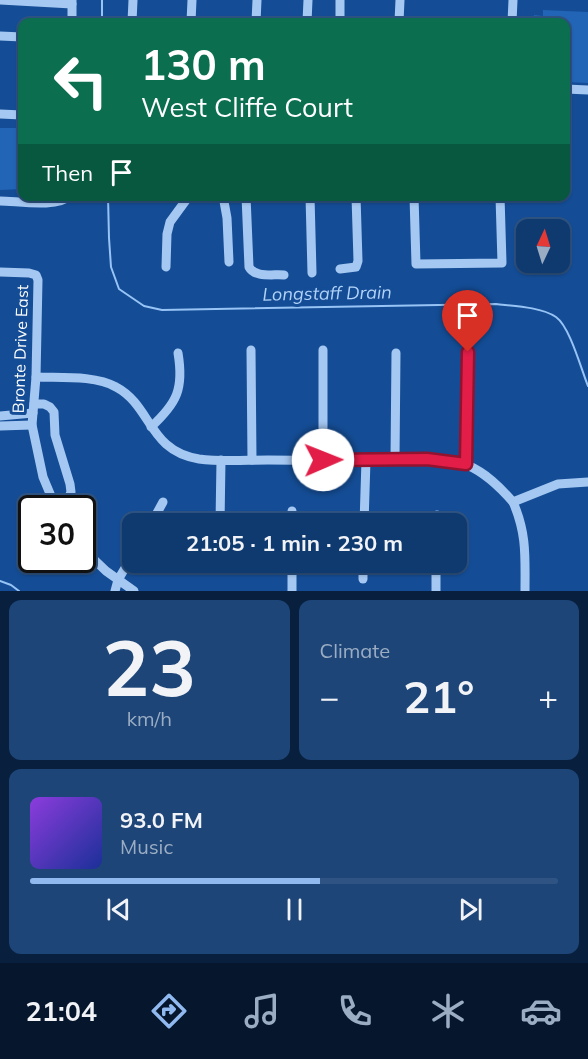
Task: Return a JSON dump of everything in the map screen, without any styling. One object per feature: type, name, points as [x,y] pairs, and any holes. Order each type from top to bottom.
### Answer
[{"type":"street","points":[[0,0],[72,2],[72,18]]},
{"type":"street","points":[[132,18],[133,0]]},
{"type":"street","points":[[191,18],[192,0]]},
{"type":"street","points":[[256,18],[257,0]]},
{"type":"street","points":[[307,18],[308,0]]},
{"type":"street","points":[[340,0],[340,18]]},
{"type":"street","points":[[399,18],[400,0]]},
{"type":"street","points":[[512,18],[513,0]]},
{"type":"street","points":[[0,36],[18,37]]},
{"type":"street","points":[[570,88],[588,90]]},
{"type":"street","points":[[0,114],[18,114]]},
{"type":"street","points":[[0,201],[51,203],[61,201]]},
{"type":"street","points":[[166,267],[167,234],[170,222],[185,201]]},
{"type":"street","points":[[223,201],[227,218],[229,262]]},
{"type":"street","points":[[246,201],[251,271],[256,274],[284,275]]},
{"type":"street","points":[[310,201],[312,273]]},
{"type":"street","points":[[340,269],[356,267],[358,261],[356,201]]},
{"type":"street","points":[[414,201],[416,264],[502,263],[500,201]]},
{"type":"street","name":"Bronte Drive East","points":[[0,272],[36,275],[39,284],[32,424],[43,477],[50,495]]},
{"type":"street","points":[[251,350],[252,460]]},
{"type":"street","points":[[323,350],[323,460]]},
{"type":"street","points":[[466,464],[468,352]]},
{"type":"street","points":[[151,427],[165,414],[175,399],[180,370],[178,353]]},
{"type":"street","points":[[395,459],[396,353]]},
{"type":"street","points":[[36,377],[86,379],[116,386],[134,401],[151,427],[167,445],[183,454],[201,459],[395,459],[437,460],[466,464],[489,478],[513,502],[525,540],[525,591]]},
{"type":"street","points":[[0,416],[33,409],[44,404],[50,407],[54,412],[55,435],[70,484],[70,495]]},
{"type":"street","points":[[0,426],[32,424]]},
{"type":"street","points":[[35,441],[55,435]]},
{"type":"street","points":[[220,513],[221,460]]},
{"type":"street","points":[[364,513],[366,460]]},
{"type":"street","points":[[513,502],[558,484],[588,482]]},
{"type":"street","points":[[157,513],[163,502]]},
{"type":"street","points":[[96,560],[134,591]]},
{"type":"street","points":[[115,591],[122,573]]},
{"type":"street","points":[[292,573],[292,591]]},
{"type":"street","points":[[363,573],[363,579]]},
{"type":"street","points":[[436,573],[436,591]]},
{"type":"building","points":[[543,10],[588,12],[588,83],[570,82],[570,18],[534,18],[534,15],[543,16]]},
{"type":"building","points":[[0,128],[18,128],[18,189],[0,190]]},
{"type":"waterway","points":[[102,0],[102,18]]},
{"type":"waterway","name":"Longstaff Drain","points":[[108,201],[111,267],[119,289],[144,306],[162,310],[496,304],[527,307],[550,314],[561,322],[588,386]]},
{"type":"waterway","points":[[0,581],[19,591]]},
{"type":"route","points":[[323,460],[427,459],[466,464],[468,352]]}]
